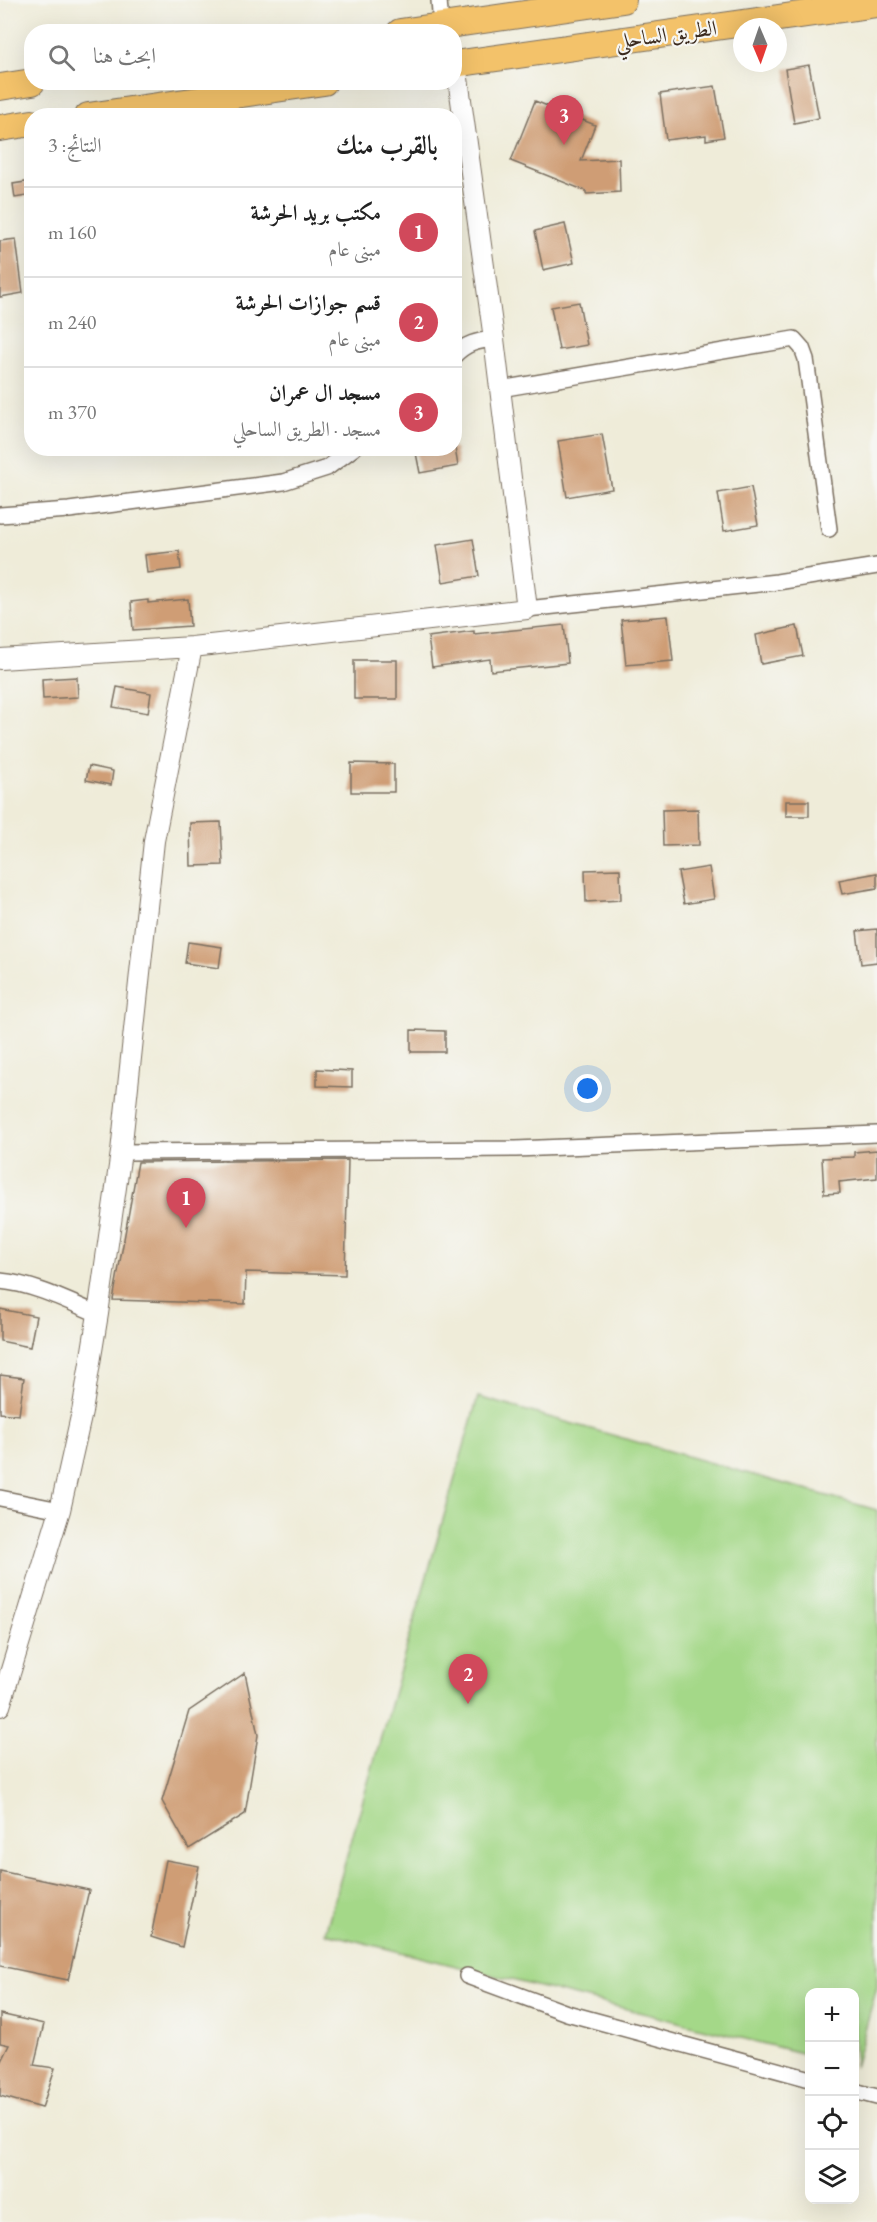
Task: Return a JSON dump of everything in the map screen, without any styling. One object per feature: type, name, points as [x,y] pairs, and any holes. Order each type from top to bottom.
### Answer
[{"type":"highway","name":"الطريق الساحلي","points":[[455,24],[623,0]]},
{"type":"highway","name":"الطريق الساحلي","points":[[462,63],[877,4]]},
{"type":"highway","points":[[0,87],[24,83]]},
{"type":"highway","points":[[144,108],[268,90]]},
{"type":"highway","points":[[0,128],[24,124]]},
{"type":"street","points":[[439,0],[441,24]]},
{"type":"street","points":[[459,90],[461,108]]},
{"type":"street","points":[[462,113],[494,339],[527,609]]},
{"type":"street","points":[[462,349],[473,341],[494,339]]},
{"type":"street","points":[[500,389],[794,339],[802,348],[806,359],[829,529]]},
{"type":"street","points":[[0,515],[69,510],[283,482],[327,468],[343,456]]},
{"type":"street","points":[[0,659],[192,647],[777,582],[877,566]]},
{"type":"street","points":[[0,1706],[60,1510],[82,1412],[121,1152],[154,841],[192,647]]},
{"type":"street","points":[[121,1152],[516,1149],[877,1134]]},
{"type":"street","points":[[0,1281],[13,1282],[55,1295],[98,1314]]},
{"type":"street","points":[[0,1498],[60,1510]]},
{"type":"street","points":[[467,1976],[567,2013],[805,2078]]},
{"type":"street","points":[[859,2092],[877,2097]]},
{"type":"green space","points":[[478,1397],[877,1510],[877,1987],[859,2052],[859,1988],[805,1988],[805,2054],[325,1933]]},
{"type":"building","points":[[809,65],[819,118],[794,123],[786,72],[787,69]]},
{"type":"building","points":[[715,86],[724,137],[706,140],[706,135],[666,140],[660,94]]},
{"type":"building","points":[[535,101],[595,125],[581,161],[619,159],[620,192],[586,194],[586,191],[511,161]]},
{"type":"building","points":[[24,182],[24,196],[15,198],[13,184]]},
{"type":"building","points":[[565,224],[574,263],[543,270],[535,231]]},
{"type":"building","points":[[16,239],[23,293],[0,297],[0,241]]},
{"type":"building","points":[[579,302],[587,345],[559,350],[551,307]]},
{"type":"building","points":[[602,434],[612,489],[567,497],[558,441]]},
{"type":"building","points":[[417,456],[456,456],[458,466],[420,473]]},
{"type":"building","points":[[751,487],[758,525],[724,531],[718,493]]},
{"type":"building","points":[[473,539],[479,576],[443,582],[437,545]]},
{"type":"building","points":[[179,551],[181,569],[147,573],[145,555]]},
{"type":"building","points":[[188,599],[190,626],[133,630],[131,602],[148,600],[148,603]]},
{"type":"building","points":[[668,616],[673,661],[626,665],[621,620]]},
{"type":"building","points":[[564,625],[568,663],[491,671],[490,659],[432,667],[428,637],[474,631],[474,634]]},
{"type":"building","points":[[797,626],[803,656],[761,664],[756,635]]},
{"type":"building","points":[[354,660],[397,660],[397,699],[354,699]]},
{"type":"building","points":[[77,677],[78,697],[43,699],[42,679]]},
{"type":"building","points":[[117,687],[151,693],[148,713],[113,707]]},
{"type":"building","points":[[351,763],[394,764],[394,792],[351,792]]},
{"type":"building","points":[[89,766],[113,771],[111,785],[86,780]]},
{"type":"building","points":[[786,801],[809,801],[809,816],[786,816]]},
{"type":"building","points":[[698,809],[699,845],[663,846],[662,810]]},
{"type":"building","points":[[221,822],[223,865],[191,866],[190,823]]},
{"type":"building","points":[[709,867],[714,899],[684,904],[678,872]]},
{"type":"building","points":[[620,869],[621,900],[586,902],[585,870]]},
{"type":"building","points":[[877,873],[877,888],[842,894],[839,880]]},
{"type":"building","points":[[877,929],[877,962],[861,964],[857,931]]},
{"type":"building","points":[[188,942],[222,947],[219,968],[185,963]]},
{"type":"building","points":[[411,1030],[445,1031],[445,1052],[411,1052]]},
{"type":"building","points":[[317,1069],[352,1071],[352,1087],[317,1086]]},
{"type":"building","points":[[877,1150],[877,1178],[839,1182],[840,1193],[824,1194],[822,1158],[854,1157],[854,1152]]},
{"type":"building","points":[[348,1160],[345,1275],[246,1272],[245,1304],[113,1300],[138,1162]]},
{"type":"building","points":[[0,1309],[36,1316],[30,1347],[0,1341]]},
{"type":"building","points":[[0,1375],[24,1378],[19,1415],[0,1413]]},
{"type":"building","points":[[245,1673],[258,1735],[245,1814],[189,1849],[162,1801],[189,1711]]},
{"type":"building","points":[[166,1860],[199,1866],[182,1947],[151,1937]]},
{"type":"building","points":[[0,1871],[89,1890],[68,1980],[0,1966]]},
{"type":"building","points":[[0,2014],[44,2024],[34,2065],[55,2068],[42,2108],[0,2096],[0,2063],[9,2045],[0,2043]]},
{"type":"place","name":"مسجد ال عمران","points":[[564,145]]},
{"type":"place","name":"مكتب بريد الحرشة","points":[[186,1228]]},
{"type":"place","name":"قسم جوازات الحرشة","points":[[468,1704]]}]
